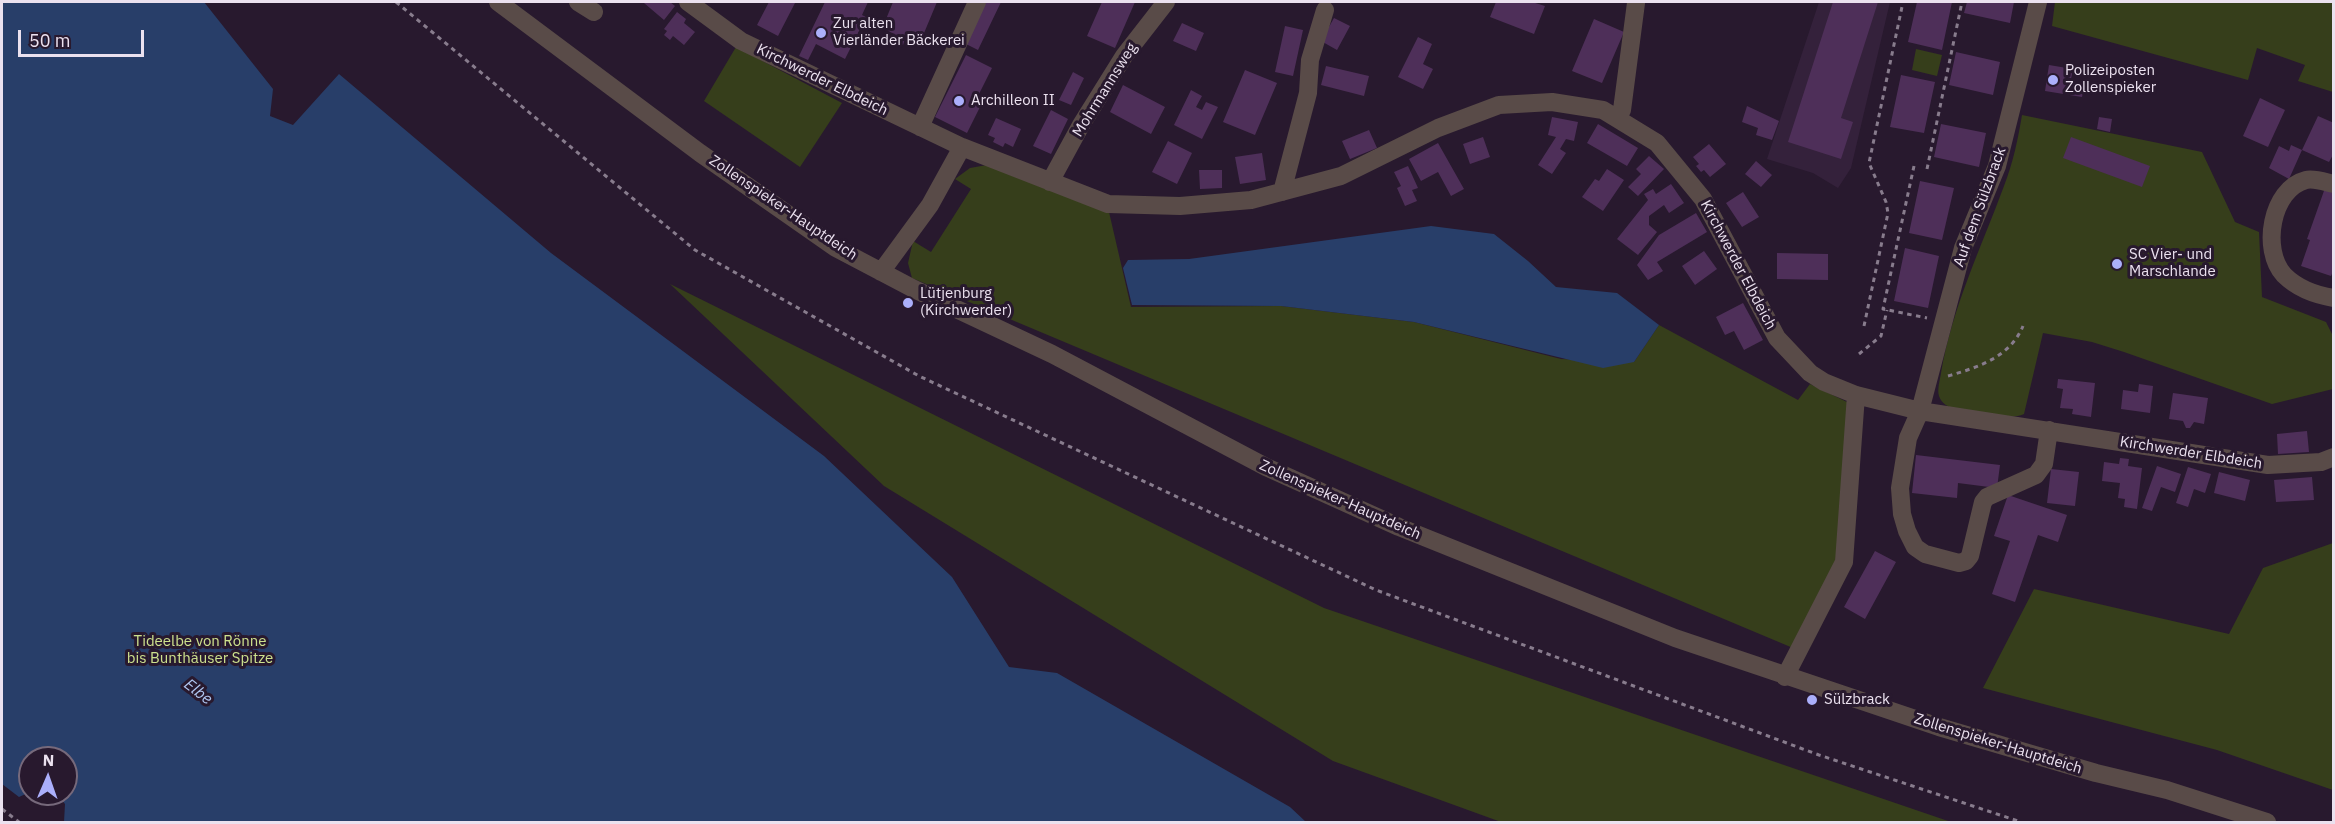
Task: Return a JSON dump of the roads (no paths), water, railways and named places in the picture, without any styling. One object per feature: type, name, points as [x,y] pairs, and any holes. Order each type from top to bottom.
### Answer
[{"type":"street","name":"Zollenspieker-Hauptdeich","points":[[498,2],[700,153],[837,248],[880,272],[1052,354],[1266,467],[1399,527],[1664,634],[1785,677],[1939,727],[2096,773],[2167,790],[2267,822]]},
{"type":"street","points":[[578,2],[594,12]]},
{"type":"street","name":"Kirchwerder Elbdeich","points":[[688,2],[741,41],[962,147],[1108,204],[1180,206],[1251,200],[1341,176],[1438,128],[1499,105],[1552,102],[1603,110],[1657,143],[1703,198],[1777,338],[1810,373],[1824,382],[1856,395],[1920,411],[2268,465],[2321,462],[2334,457]]},
{"type":"street","points":[[920,127],[976,2]]},
{"type":"street","name":"Mohrmannsweg","points":[[1050,182],[1081,125],[1124,56],[1166,2]]},
{"type":"street","name":"Auf dem Sülzbrack","points":[[2038,2],[1997,166],[1963,248],[1920,411],[1908,438],[1900,488],[1902,514],[1915,547],[1925,554],[1959,562],[1966,561],[1970,556],[1983,502],[1992,495],[2036,475],[2041,470],[2049,430]]},
{"type":"street","points":[[1617,118],[1622,110],[1636,3]]},
{"type":"street","points":[[1282,192],[1308,93],[1310,60],[1325,10]]},
{"type":"street","points":[[880,272],[930,205],[962,147]]},
{"type":"street","points":[[2334,184],[2309,179],[2295,184],[2282,199],[2274,219],[2272,237],[2273,257],[2283,274],[2309,292],[2334,298]]},
{"type":"street","points":[[1785,677],[1844,562],[1856,395]]},
{"type":"water","name":"Elbe","points":[[2,2],[204,2],[273,89],[270,116],[293,125],[339,74],[551,253],[824,456],[952,577],[1009,667],[1057,673],[1290,807],[1306,822],[64,822],[65,806],[78,806],[78,746],[18,746],[18,796],[2,784]]},
{"type":"water","points":[[1431,226],[1494,234],[1556,287],[1617,293],[1659,325],[1634,362],[1603,368],[1414,322],[1281,306],[1132,305],[1123,268],[1128,260],[1189,259]]},
{"type":"place","name":"Zur alten Vierländer Bäckerei","points":[[821,33]]},
{"type":"place","name":"Polizeiposten Zollenspieker","points":[[2053,80]]},
{"type":"place","name":"Archilleon II","points":[[959,101]]},
{"type":"place","name":"SC Vier- und Marschlande","points":[[2117,264]]},
{"type":"place","name":"Lütjenburg (Kirchwerder)","points":[[908,303]]},
{"type":"place","name":"Sülzbrack","points":[[1812,700]]},
{"type":"park label","name":"Tideelbe von Rönne bis Bunthäuser Spitze","points":[[200,650]]}]
